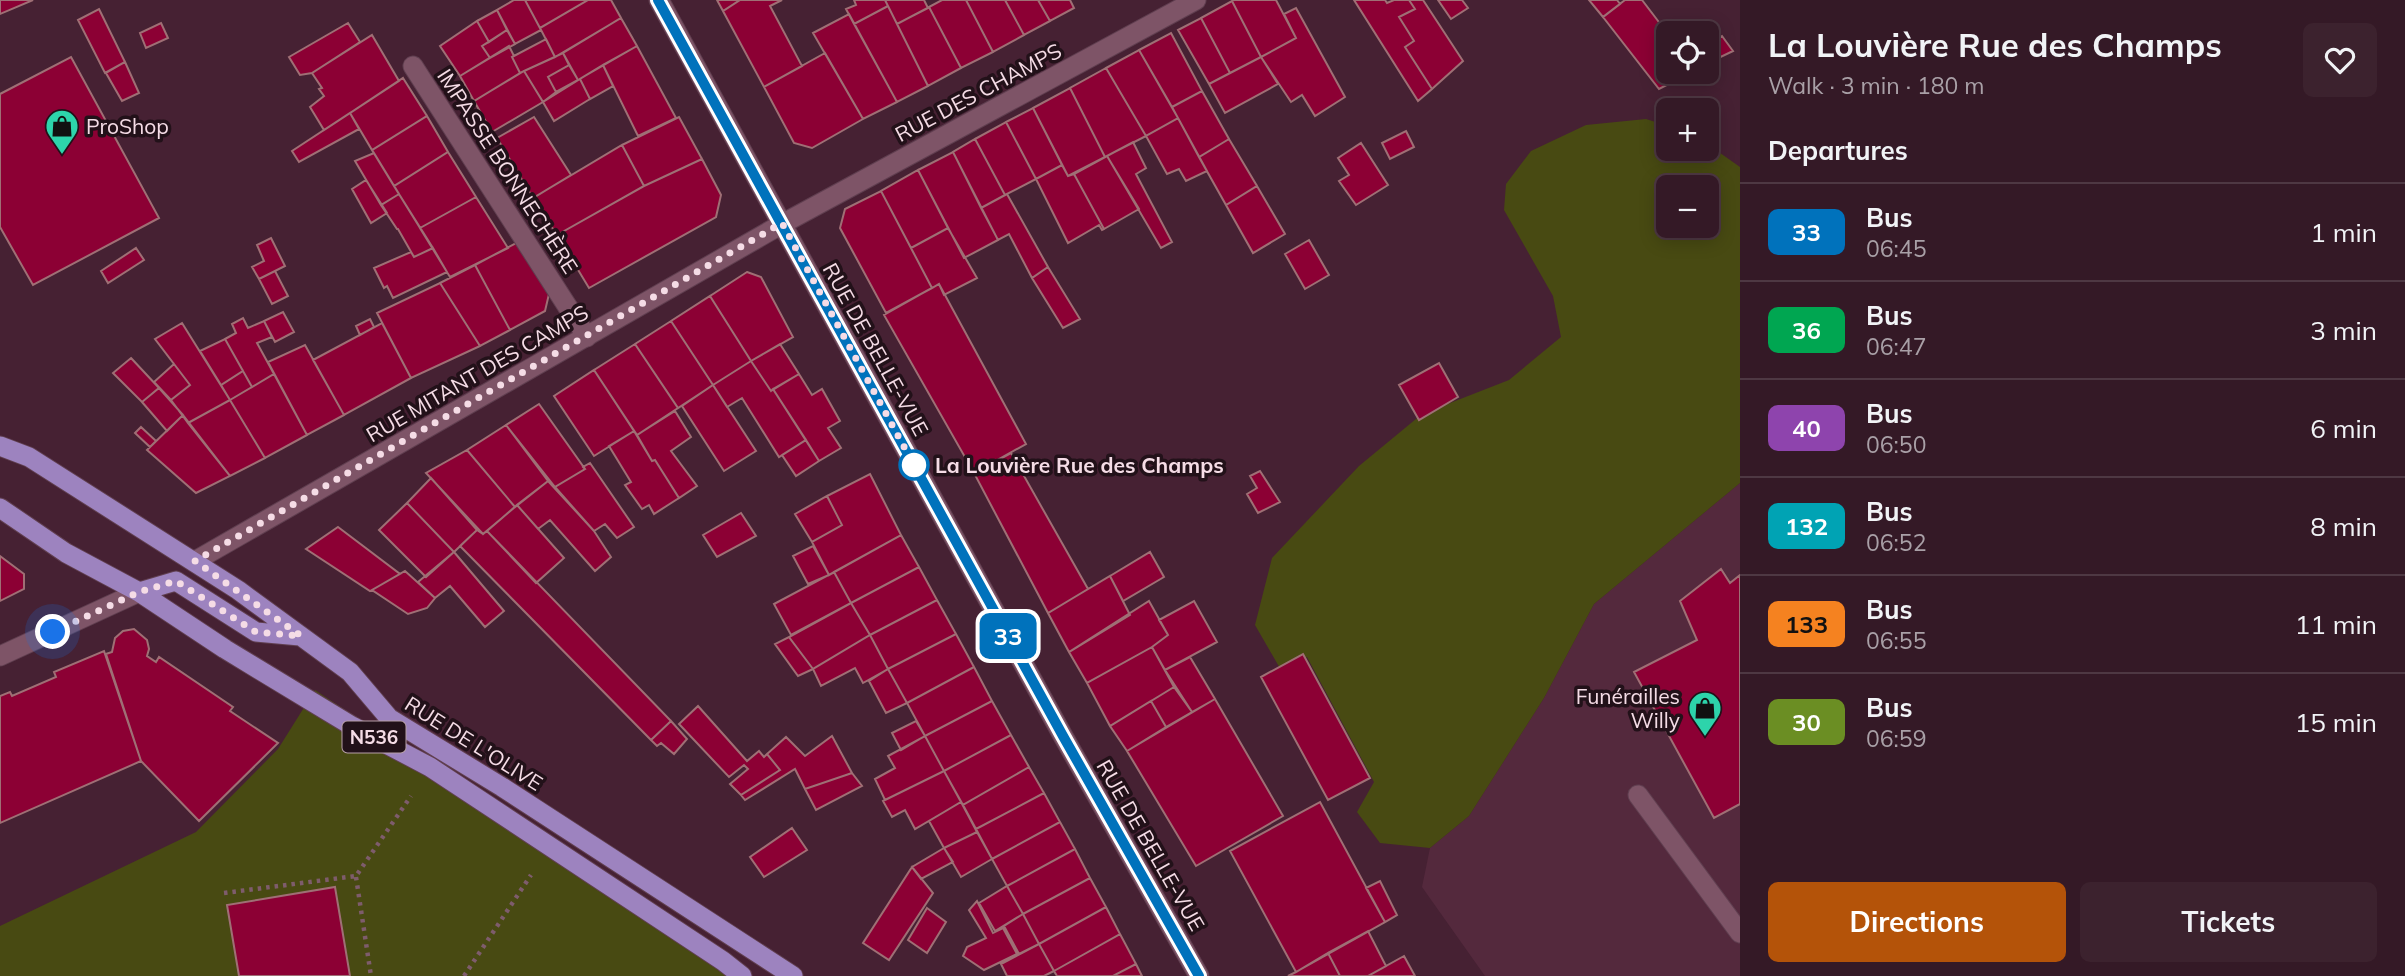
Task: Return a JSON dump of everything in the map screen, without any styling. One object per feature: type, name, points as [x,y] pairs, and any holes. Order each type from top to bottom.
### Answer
[{"type":"main road","name":"RUE DE L'OLIVE","points":[[0,446],[29,457],[195,561],[350,672],[389,718],[502,787],[793,976]]},
{"type":"main road","name":"RUE DE L'OLIVE","points":[[0,508],[65,553],[139,592],[225,649],[341,719],[430,767],[742,976]]},
{"type":"main road","points":[[139,592],[176,581],[256,632],[301,636]]},
{"type":"street","name":"RUE DE BELLE-VUE","points":[[659,0],[1056,724],[1199,976]]},
{"type":"street","name":"RUE DES CHAMPS","points":[[782,223],[1196,0]]},
{"type":"street","name":"IMPASSE BONNECHÈRE","points":[[413,66],[587,337]]},
{"type":"street","name":"RUE MITANT DES CAMPS","points":[[195,561],[782,223]]},
{"type":"street","points":[[0,656],[139,592]]},
{"type":"street","points":[[1638,795],[1740,933]]},
{"type":"path","points":[[371,976],[356,876],[430,767]]},
{"type":"path","points":[[464,976],[550,846]]},
{"type":"path","points":[[224,893],[356,876]]},
{"type":"shaded area","points":[[1646,119],[1656,122],[1656,161],[1719,161],[1719,152],[1740,167],[1740,483],[1594,604],[1544,698],[1469,816],[1430,848],[1380,843],[1357,812],[1374,782],[1307,657],[1281,670],[1255,625],[1272,558],[1359,466],[1422,414],[1509,380],[1561,337],[1553,296],[1504,210],[1506,184],[1531,151],[1586,125]]},
{"type":"shaded area","points":[[1740,483],[1740,976],[1485,976],[1422,887],[1430,848],[1469,816],[1544,698],[1594,604]]},
{"type":"shaded area","points":[[315,690],[550,846],[727,976],[0,976],[0,926],[196,832],[278,749]]},
{"type":"building","points":[[0,0],[33,0],[0,14]]},
{"type":"building","points":[[514,0],[525,0],[541,30],[515,44],[497,10]]},
{"type":"building","points":[[525,0],[588,0],[540,28]]},
{"type":"building","points":[[588,0],[611,0],[621,18],[555,57],[540,28]]},
{"type":"building","points":[[717,0],[740,0],[723,11]]},
{"type":"building","points":[[740,0],[782,0],[770,6],[802,66],[764,87],[723,11]]},
{"type":"building","points":[[854,0],[885,0],[888,6],[854,24],[846,9],[856,5]]},
{"type":"building","points":[[885,0],[924,0],[928,8],[897,24]]},
{"type":"building","points":[[942,0],[966,0],[993,52],[961,68],[929,7]]},
{"type":"building","points":[[966,0],[1005,0],[1024,35],[993,52]]},
{"type":"building","points":[[1005,0],[1038,0],[1050,21],[1024,35]]},
{"type":"building","points":[[1038,0],[1070,0],[1074,8],[1050,21]]},
{"type":"building","points":[[1276,0],[1296,38],[1261,57],[1232,1]]},
{"type":"building","points":[[1354,0],[1385,0],[1387,3],[1409,0],[1415,9],[1399,17],[1414,41],[1405,47],[1432,89],[1418,101]]},
{"type":"building","points":[[1409,0],[1423,0],[1463,61],[1432,89],[1405,47],[1414,41],[1399,17],[1415,9]]},
{"type":"building","points":[[1438,0],[1462,0],[1468,8],[1451,19]]},
{"type":"building","points":[[1589,0],[1617,0],[1620,4],[1603,17]]},
{"type":"building","points":[[1625,0],[1642,0],[1658,21],[1656,84],[1669,84],[1659,89],[1603,17]]},
{"type":"building","points":[[1232,1],[1261,57],[1230,73],[1201,18]]},
{"type":"building","points":[[888,6],[928,86],[897,102],[854,24]]},
{"type":"building","points":[[929,7],[961,68],[928,86],[897,24]]},
{"type":"building","points":[[1296,8],[1345,97],[1315,116],[1302,95],[1291,102],[1261,57],[1296,38],[1284,14]]},
{"type":"building","points":[[99,9],[125,62],[105,73],[78,20]]},
{"type":"building","points":[[497,10],[507,30],[489,42],[477,21]]},
{"type":"building","points":[[849,14],[897,102],[863,119],[813,33]]},
{"type":"building","points":[[621,18],[637,46],[578,80],[563,53]]},
{"type":"building","points":[[1201,18],[1230,73],[1209,84],[1178,30]]},
{"type":"building","points":[[477,21],[489,42],[482,46],[490,58],[460,76],[440,46]]},
{"type":"building","points":[[161,23],[168,38],[146,48],[140,33]]},
{"type":"building","points":[[348,23],[360,42],[312,73],[300,75],[289,57]]},
{"type":"building","points":[[507,30],[515,44],[490,58],[482,46]]},
{"type":"building","points":[[1171,33],[1202,91],[1172,107],[1139,50]]},
{"type":"building","points":[[372,35],[399,81],[324,130],[310,107],[324,96],[312,73]]},
{"type":"building","points":[[1722,36],[1733,51],[1719,58],[1719,38]]},
{"type":"building","points":[[546,39],[555,57],[520,73],[512,57]]},
{"type":"building","points":[[509,46],[520,73],[474,101],[460,76]]},
{"type":"building","points":[[637,46],[676,118],[638,136],[603,65]]},
{"type":"building","points":[[1139,50],[1178,118],[1146,136],[1106,68]]},
{"type":"building","points":[[563,53],[569,65],[548,77],[556,92],[543,102],[524,71]]},
{"type":"building","points":[[825,53],[863,119],[812,148],[794,143],[764,87]]},
{"type":"building","name":"ProShop","points":[[71,57],[159,218],[33,285],[0,227],[0,94]]},
{"type":"building","points":[[1261,57],[1278,84],[1225,113],[1209,84]]},
{"type":"building","points":[[125,62],[139,93],[122,101],[106,73]]},
{"type":"building","points":[[569,65],[578,80],[556,92],[548,77]]},
{"type":"building","points":[[603,65],[613,86],[590,99],[580,79]]},
{"type":"building","points":[[1106,68],[1146,136],[1105,157],[1070,88]]},
{"type":"building","points":[[524,71],[543,102],[492,132],[474,101]]},
{"type":"building","points":[[403,78],[427,116],[372,150],[350,113]]},
{"type":"building","points":[[580,79],[590,99],[554,121],[543,102]]},
{"type":"building","points":[[1070,88],[1105,157],[1068,176],[1033,108]]},
{"type":"building","points":[[1202,91],[1229,139],[1199,157],[1172,107]]},
{"type":"building","points":[[1033,108],[1062,165],[1036,179],[1006,122]]},
{"type":"building","points":[[350,113],[359,129],[299,162],[292,151]]},
{"type":"building","points":[[427,116],[448,152],[394,186],[372,150]]},
{"type":"building","points":[[534,117],[571,175],[533,198],[497,138]]},
{"type":"building","points":[[679,117],[702,159],[644,186],[622,145]]},
{"type":"building","points":[[1178,118],[1207,171],[1186,181],[1179,169],[1167,174],[1146,136]]},
{"type":"building","points":[[1006,122],[1036,179],[1005,195],[975,139]]},
{"type":"building","points":[[1406,131],[1414,147],[1390,159],[1382,143]]},
{"type":"building","points":[[975,139],[1005,195],[981,208],[953,152]]},
{"type":"building","points":[[1229,139],[1257,186],[1226,205],[1199,157]]},
{"type":"building","points":[[1133,142],[1146,168],[1136,174],[1172,242],[1161,248],[1107,156]]},
{"type":"building","points":[[1361,143],[1388,185],[1356,205],[1339,181],[1349,175],[1338,158]]},
{"type":"building","points":[[622,145],[644,186],[557,235],[533,198]]},
{"type":"building","points":[[448,152],[476,197],[420,228],[394,186]]},
{"type":"building","points":[[953,152],[998,240],[964,258],[918,170]]},
{"type":"building","points":[[374,153],[399,194],[381,205],[355,161]]},
{"type":"building","points":[[1107,156],[1139,209],[1104,229],[1074,174]]},
{"type":"building","points":[[702,159],[721,195],[716,217],[589,288],[557,235],[644,186]]},
{"type":"building","points":[[1062,165],[1068,176],[1074,174],[1104,229],[1099,225],[1068,243],[1036,179]]},
{"type":"building","points":[[918,170],[948,228],[911,248],[881,191]]},
{"type":"building","points":[[366,180],[387,213],[371,223],[352,189]]},
{"type":"building","points":[[1257,186],[1285,234],[1253,253],[1226,205]]},
{"type":"building","points":[[881,191],[932,288],[886,313],[840,228],[845,209]]},
{"type":"building","points":[[399,194],[433,248],[414,257],[381,205]]},
{"type":"building","points":[[1007,194],[1048,267],[1032,278],[1009,234],[998,240],[981,208]]},
{"type":"building","points":[[476,197],[508,248],[450,277],[420,228]]},
{"type":"building","points":[[948,228],[977,278],[944,295],[939,284],[932,288],[911,248]]},
{"type":"building","points":[[271,238],[285,266],[259,279],[252,267],[264,261],[257,245]]},
{"type":"building","points":[[1309,240],[1329,275],[1305,289],[1285,254]]},
{"type":"building","points":[[518,242],[549,294],[545,311],[510,330],[475,265]]},
{"type":"building","points":[[136,248],[144,260],[108,283],[101,271]]},
{"type":"building","points":[[433,248],[447,272],[393,298],[387,286],[384,288],[374,268],[411,252],[414,257]]},
{"type":"building","points":[[475,265],[510,330],[480,346],[440,283]]},
{"type":"building","points":[[1048,267],[1080,319],[1063,328],[1032,278]]},
{"type":"building","points":[[275,271],[288,296],[272,304],[259,279]]},
{"type":"building","points":[[747,272],[761,277],[793,337],[751,361],[710,296]]},
{"type":"building","points":[[440,283],[480,346],[411,378],[377,313]]},
{"type":"building","points":[[939,284],[1026,444],[974,473],[884,315]]},
{"type":"building","points":[[710,296],[751,361],[713,385],[671,321]]},
{"type":"building","points":[[283,312],[294,332],[275,342],[264,321]]},
{"type":"building","points":[[243,318],[248,328],[264,321],[272,337],[257,343],[274,374],[252,387],[225,339],[236,333],[232,324]]},
{"type":"building","points":[[370,319],[374,327],[360,335],[356,326]]},
{"type":"building","points":[[671,321],[713,385],[678,408],[635,344]]},
{"type":"building","points":[[182,323],[230,400],[188,423],[171,400],[190,385],[155,339]]},
{"type":"building","points":[[382,323],[411,378],[344,415],[313,360]]},
{"type":"building","points":[[225,339],[243,371],[221,385],[200,351]]},
{"type":"building","points":[[635,344],[678,408],[637,435],[594,370]]},
{"type":"building","points":[[780,344],[799,374],[771,391],[751,361]]},
{"type":"building","points":[[305,345],[344,415],[307,435],[268,362]]},
{"type":"building","points":[[131,358],[159,388],[142,402],[113,373]]},
{"type":"building","points":[[751,361],[806,440],[779,457],[742,398],[727,407],[713,385]]},
{"type":"building","points":[[1439,363],[1458,397],[1419,420],[1399,385]]},
{"type":"building","points":[[174,364],[190,385],[171,400],[154,382]]},
{"type":"building","points":[[594,370],[634,431],[594,456],[554,396]]},
{"type":"building","points":[[243,371],[252,387],[230,400],[221,385]]},
{"type":"building","points":[[274,374],[307,435],[265,458],[230,400]]},
{"type":"building","points":[[799,374],[812,395],[822,389],[840,421],[828,428],[841,448],[819,461],[773,389]]},
{"type":"building","points":[[713,385],[756,451],[724,471],[682,406]]},
{"type":"building","points":[[159,388],[183,415],[167,431],[142,402]]},
{"type":"building","points":[[230,400],[265,458],[230,476],[188,423]]},
{"type":"building","points":[[539,404],[585,469],[555,487],[506,425]]},
{"type":"building","points":[[675,411],[691,437],[671,451],[697,486],[679,498],[637,435]]},
{"type":"building","points":[[183,415],[230,476],[196,493],[147,450]]},
{"type":"building","points":[[506,425],[548,481],[515,507],[467,450]]},
{"type":"building","points":[[141,427],[156,441],[150,447],[135,433]]},
{"type":"building","points":[[634,431],[679,498],[654,514],[649,505],[642,509],[625,485],[631,482],[609,446]]},
{"type":"building","points":[[806,440],[819,461],[796,476],[782,455]]},
{"type":"building","points":[[467,450],[515,507],[483,534],[426,473]]},
{"type":"building","points":[[1011,453],[1088,589],[1048,613],[974,473]]},
{"type":"building","points":[[590,463],[634,527],[617,538],[605,524],[594,531],[555,487],[585,469],[583,467]]},
{"type":"building","points":[[1260,471],[1280,502],[1258,513],[1247,494],[1257,488],[1250,476]]},
{"type":"building","points":[[870,474],[901,535],[829,575],[812,542],[842,525],[827,496]]},
{"type":"building","points":[[431,478],[477,530],[454,552],[407,503]]},
{"type":"building","points":[[548,481],[594,531],[611,557],[595,571],[550,520],[538,529],[517,505]]},
{"type":"building","points":[[827,496],[842,525],[812,542],[795,514]]},
{"type":"building","points":[[407,503],[454,552],[426,577],[379,530]]},
{"type":"building","points":[[517,505],[564,558],[536,583],[487,531]]},
{"type":"building","points":[[741,513],[756,536],[717,557],[703,535]]},
{"type":"building","points":[[338,527],[400,574],[370,591],[306,549]]},
{"type":"building","points":[[477,530],[483,534],[487,531],[671,721],[651,740],[460,546]]},
{"type":"building","points":[[901,535],[919,567],[851,603],[834,572]]},
{"type":"building","points":[[813,546],[829,575],[808,584],[793,556]]},
{"type":"building","points":[[454,552],[504,611],[485,627],[450,586],[435,598],[418,582]]},
{"type":"building","points":[[1150,552],[1164,577],[1123,601],[1110,576]]},
{"type":"building","points":[[0,556],[24,574],[24,589],[0,601]]},
{"type":"building","points":[[919,567],[937,600],[870,635],[851,603]]},
{"type":"building","name":"Funérailles Willy","points":[[1721,569],[1730,583],[1740,575],[1740,804],[1714,818],[1634,672],[1697,640],[1680,601]]},
{"type":"building","points":[[405,571],[435,598],[427,608],[408,614],[372,590]]},
{"type":"building","points":[[834,572],[851,603],[791,635],[774,604]]},
{"type":"building","points":[[1110,576],[1130,615],[1069,652],[1048,613]]},
{"type":"building","points":[[937,600],[956,634],[888,669],[870,635]]},
{"type":"building","points":[[1149,601],[1168,635],[1152,647],[1087,683],[1069,652]]},
{"type":"building","points":[[1194,601],[1217,642],[1165,670],[1152,647],[1168,635],[1159,620]]},
{"type":"building","points":[[851,603],[870,635],[813,669],[789,637]]},
{"type":"building","points":[[134,629],[147,640],[147,656],[156,662],[159,657],[233,707],[230,711],[278,743],[199,821],[141,761],[106,654],[112,652],[115,638],[123,631]]},
{"type":"building","points":[[956,634],[974,667],[907,703],[888,669]]},
{"type":"building","points":[[870,635],[888,669],[863,683],[855,668],[821,686],[813,669]]},
{"type":"building","points":[[789,637],[813,669],[798,676],[775,644]]},
{"type":"building","points":[[1152,647],[1174,687],[1110,726],[1087,683]]},
{"type":"building","points":[[104,651],[141,761],[0,823],[0,696],[10,692],[12,696],[56,677],[54,672]]},
{"type":"building","points":[[1303,654],[1370,778],[1328,800],[1261,677]]},
{"type":"building","points":[[1190,657],[1215,699],[1192,712],[1165,670]]},
{"type":"building","points":[[974,667],[992,701],[925,736],[907,703]]},
{"type":"building","points":[[888,669],[907,703],[886,713],[869,681]]},
{"type":"building","points":[[1174,687],[1192,712],[1166,727],[1151,701]]},
{"type":"building","points":[[1215,699],[1283,816],[1196,866],[1127,751]]},
{"type":"building","points":[[992,701],[1011,735],[944,771],[925,736]]},
{"type":"building","points":[[1151,701],[1166,727],[1127,751],[1110,726]]},
{"type":"building","points":[[698,706],[747,761],[759,751],[764,757],[767,754],[780,770],[741,795],[730,784],[748,769],[744,765],[729,777],[679,724]]},
{"type":"building","points":[[671,721],[687,739],[674,754],[661,743],[657,746],[651,740]]},
{"type":"building","points":[[916,721],[925,736],[901,750],[892,733]]},
{"type":"building","points":[[1011,735],[1029,767],[963,805],[944,771]]},
{"type":"building","points":[[832,736],[852,773],[805,789],[795,769],[745,800],[741,795],[780,770],[767,754],[786,737],[805,756]]},
{"type":"building","points":[[925,736],[944,771],[885,800],[875,779],[895,768],[888,756]]},
{"type":"building","points":[[1029,767],[1044,793],[976,829],[963,805]]},
{"type":"building","points":[[944,771],[961,802],[915,829],[905,810],[892,817],[883,801]]},
{"type":"building","points":[[852,773],[862,786],[816,810],[805,789]]},
{"type":"building","points":[[1044,793],[1060,822],[992,859],[976,829]]},
{"type":"building","points":[[961,802],[977,832],[944,848],[929,821]]},
{"type":"building","points":[[1320,802],[1385,922],[1296,972],[1230,851]]},
{"type":"building","points":[[1060,822],[1075,849],[1007,886],[992,859]]},
{"type":"building","points":[[792,828],[807,850],[764,877],[750,857]]},
{"type":"building","points":[[977,832],[992,859],[961,877],[944,848]]},
{"type":"building","points":[[944,848],[953,862],[921,879],[912,867]]},
{"type":"building","points":[[1075,849],[1090,878],[1023,914],[1007,886]]},
{"type":"building","points":[[912,867],[933,893],[889,960],[863,943]]},
{"type":"building","points":[[1090,878],[1106,907],[1039,944],[1023,914]]},
{"type":"building","points":[[1380,881],[1397,915],[1385,922],[1366,888]]},
{"type":"building","points":[[1007,886],[1023,914],[995,931],[979,903]]},
{"type":"building","points":[[335,887],[350,976],[239,976],[227,905]]},
{"type":"building","points":[[977,901],[993,933],[1003,928],[1017,954],[984,970],[963,956],[967,947],[986,938],[969,910]]},
{"type":"building","points":[[1106,907],[1120,934],[1054,971],[1039,944]]},
{"type":"building","points":[[927,908],[946,922],[927,953],[908,940]]},
{"type":"building","points":[[1023,914],[1039,944],[1019,954],[1004,926]]},
{"type":"building","points":[[1368,931],[1386,966],[1368,976],[1340,976],[1328,953]]},
{"type":"building","points":[[1120,934],[1136,964],[1113,976],[1057,976],[1054,971]]},
{"type":"building","points":[[1039,944],[1054,971],[1044,976],[1007,976],[1001,964]]},
{"type":"building","points":[[1328,953],[1340,976],[1288,976],[1296,972]]},
{"type":"building","points":[[1404,956],[1415,976],[1368,976]]},
{"type":"building","points":[[1136,964],[1142,976],[1113,976]]},
{"type":"bus line","name":"33","points":[[658,0],[1063,736],[1199,976]]},
{"type":"place","name":"ProShop","points":[[62,156]]},
{"type":"place","name":"La Louvière Rue des Champs","points":[[914,465]]},
{"type":"place","name":"Funérailles Willy","points":[[1705,738]]},
{"type":"route","points":[[53,632],[139,592],[176,581],[256,632],[301,636],[195,561],[782,223],[914,465]]}]
